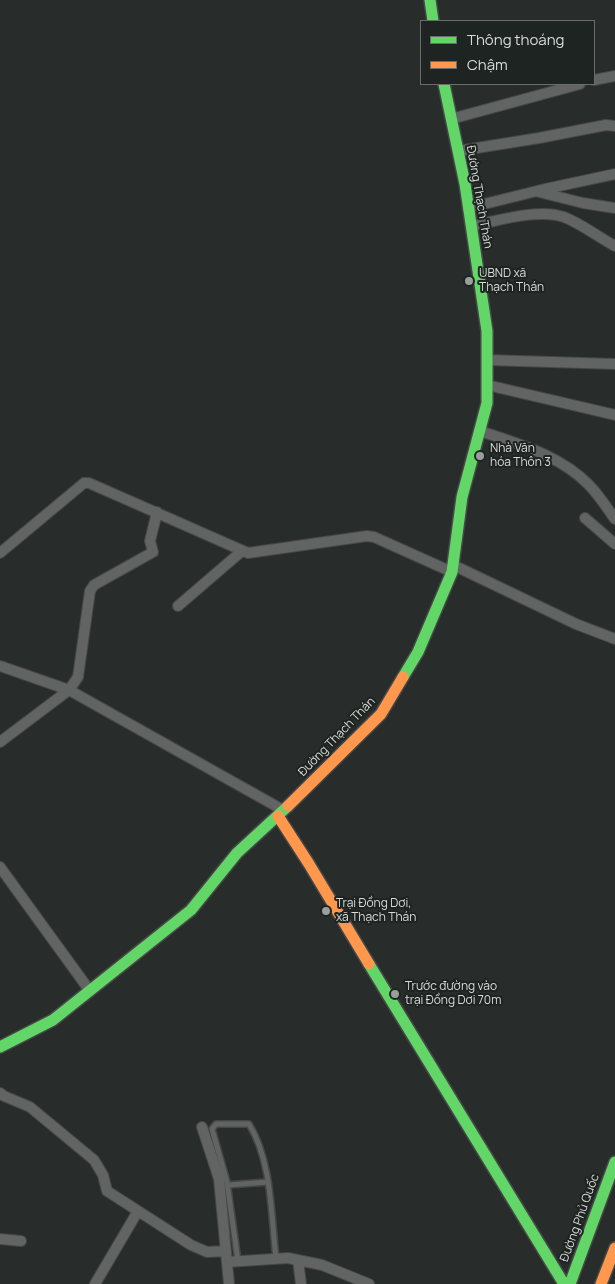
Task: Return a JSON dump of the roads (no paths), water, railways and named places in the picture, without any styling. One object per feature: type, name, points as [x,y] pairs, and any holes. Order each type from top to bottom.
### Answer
[{"type":"street","points":[[430,0],[433,20]]},
{"type":"street","points":[[595,80],[615,76]]},
{"type":"street","name":"Đường Thạch Thán","points":[[0,1047],[53,1020],[191,910],[237,853],[381,714],[418,652],[452,569],[462,497],[487,403],[487,331],[468,208],[444,85]]},
{"type":"street","points":[[452,119],[576,85]]},
{"type":"street","points":[[458,151],[606,125],[615,126]]},
{"type":"street","points":[[468,208],[615,174]]},
{"type":"street","points":[[536,192],[615,208]]},
{"type":"street","points":[[471,226],[524,216],[554,214],[578,223],[597,237],[615,246]]},
{"type":"street","points":[[487,360],[615,364]]},
{"type":"street","points":[[487,385],[615,415]]},
{"type":"street","points":[[480,431],[528,447],[565,464],[590,485],[615,519]]},
{"type":"street","points":[[0,553],[84,483],[89,483],[242,551],[256,553],[367,536],[374,537],[615,639]]},
{"type":"street","points":[[0,742],[69,690],[78,677],[90,591],[94,585],[153,552],[150,541],[156,512]]},
{"type":"street","points":[[585,518],[615,544]]},
{"type":"street","points":[[178,606],[242,551]]},
{"type":"street","points":[[0,666],[69,690],[280,813],[407,1028],[564,1284]]},
{"type":"street","points":[[0,867],[3,878],[90,991]]},
{"type":"street","points":[[0,1093],[30,1107],[94,1160],[103,1175],[107,1191],[191,1245],[238,1261],[288,1258],[322,1265],[369,1284]]},
{"type":"street","points":[[202,1127],[219,1179],[229,1284]]},
{"type":"street","name":"Đường Phủ Quốc","points":[[570,1284],[615,1162]]},
{"type":"street","points":[[95,1284],[138,1211]]},
{"type":"street","points":[[0,1238],[21,1241]]},
{"type":"street","points":[[601,1284],[615,1248]]},
{"type":"street","points":[[298,1260],[301,1284]]},
{"type":"lane","points":[[238,1261],[228,1185],[212,1129],[216,1124],[249,1124],[255,1133],[268,1182],[276,1259]]},
{"type":"lane","points":[[228,1185],[268,1182]]},
{"type":"place","name":"UBND xã Thạch Thán","points":[[469,281]]},
{"type":"place","name":"Nhà Văn hóa Thôn 3","points":[[480,456]]},
{"type":"place","name":"Trại Đồng Dơi, xã Thạch Thán","points":[[326,911]]},
{"type":"place","name":"Trước đường vào trại Đồng Dơi 70m","points":[[395,994]]}]
